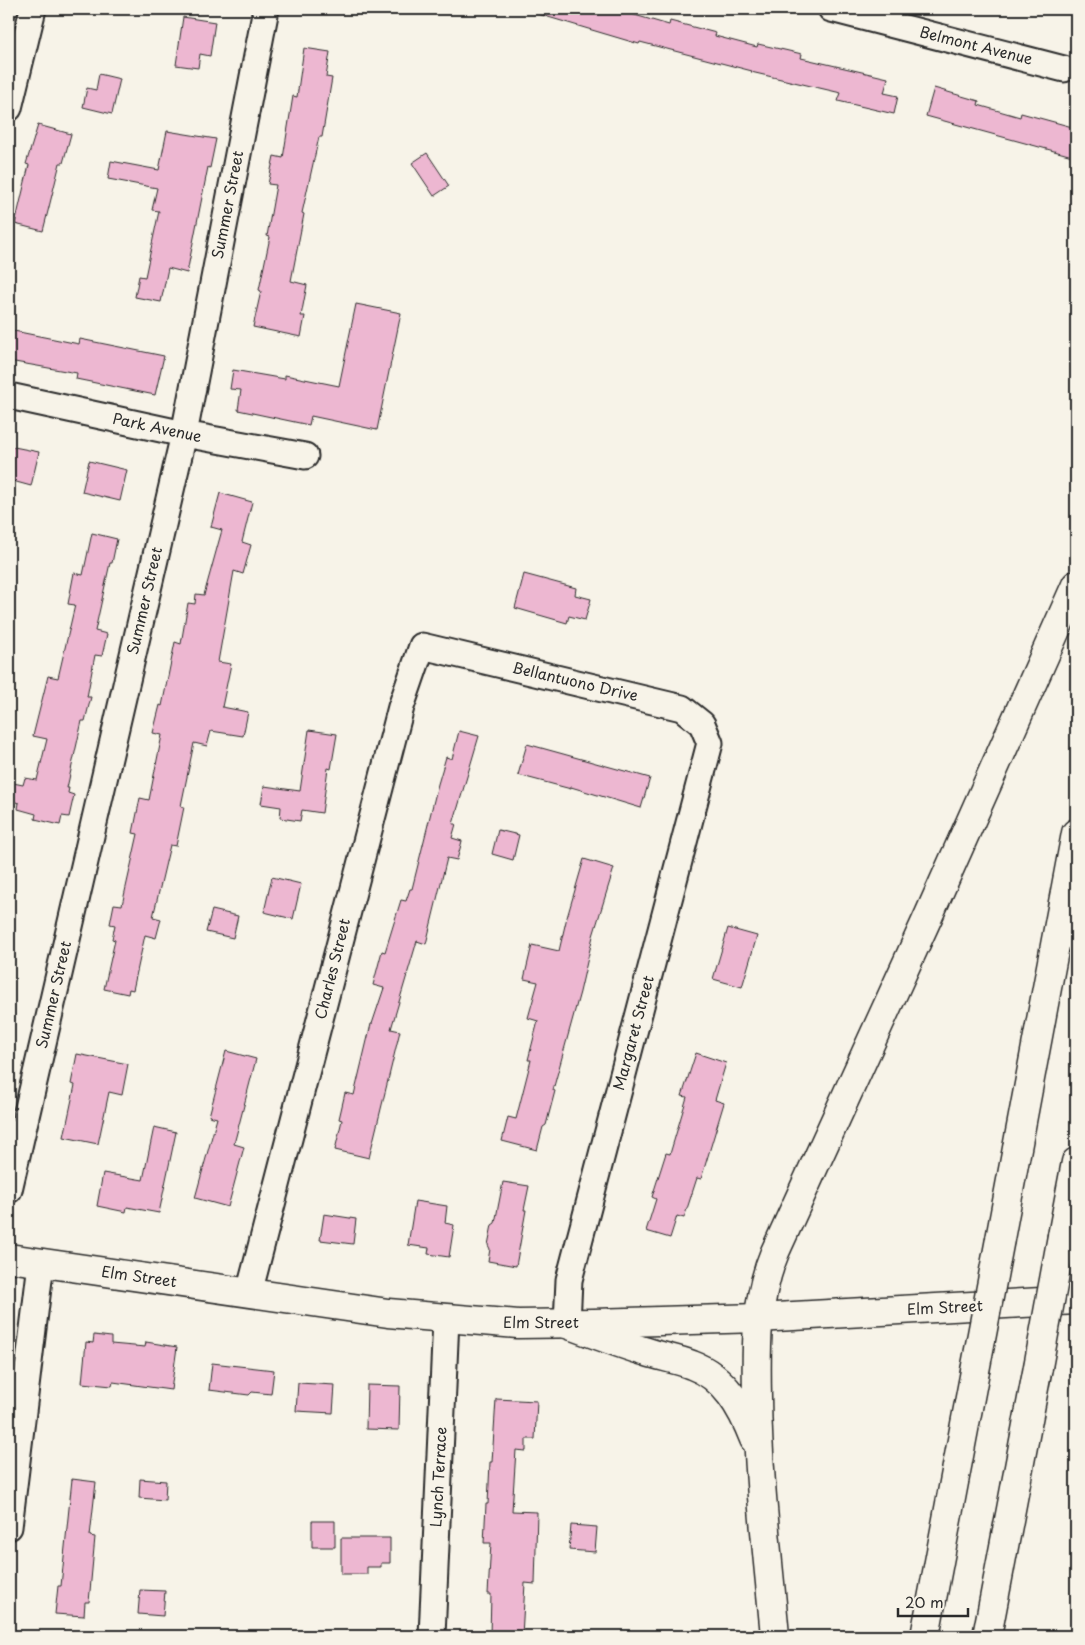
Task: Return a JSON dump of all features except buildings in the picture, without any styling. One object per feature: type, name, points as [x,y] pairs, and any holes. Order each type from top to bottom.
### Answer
[{"type":"main road","points":[[775,1636],[758,1452],[756,1365],[758,1318],[762,1288],[775,1252],[928,917],[1076,585]]},
{"type":"main road","points":[[926,1636],[1076,834]]},
{"type":"main road","points":[[987,1636],[1076,1162]]},
{"type":"main road","name":"Elm Street","points":[[9,1258],[388,1313],[491,1323],[567,1324],[758,1318],[1076,1300]]},
{"type":"main road","points":[[567,1324],[638,1350],[690,1364],[710,1374],[724,1387],[737,1404],[750,1428],[758,1452]]},
{"type":"street","points":[[9,108],[33,9]]},
{"type":"street","name":"Summer Street","points":[[9,1190],[184,434],[266,9]]},
{"type":"street","name":"Belmont Avenue","points":[[831,9],[1064,69]]},
{"type":"street","name":"Park Avenue","points":[[9,396],[184,434],[305,456]]},
{"type":"street","name":"Bellantuono Drive","points":[[422,646],[682,708],[702,724],[710,743]]},
{"type":"street","name":"Charles Street","points":[[249,1293],[401,707],[422,646]]},
{"type":"street","name":"Margaret Street","points":[[567,1324],[569,1280],[710,743]]},
{"type":"street","points":[[9,1527],[41,1263]]},
{"type":"street","name":"Lynch Terrace","points":[[432,1636],[446,1319]]}]
